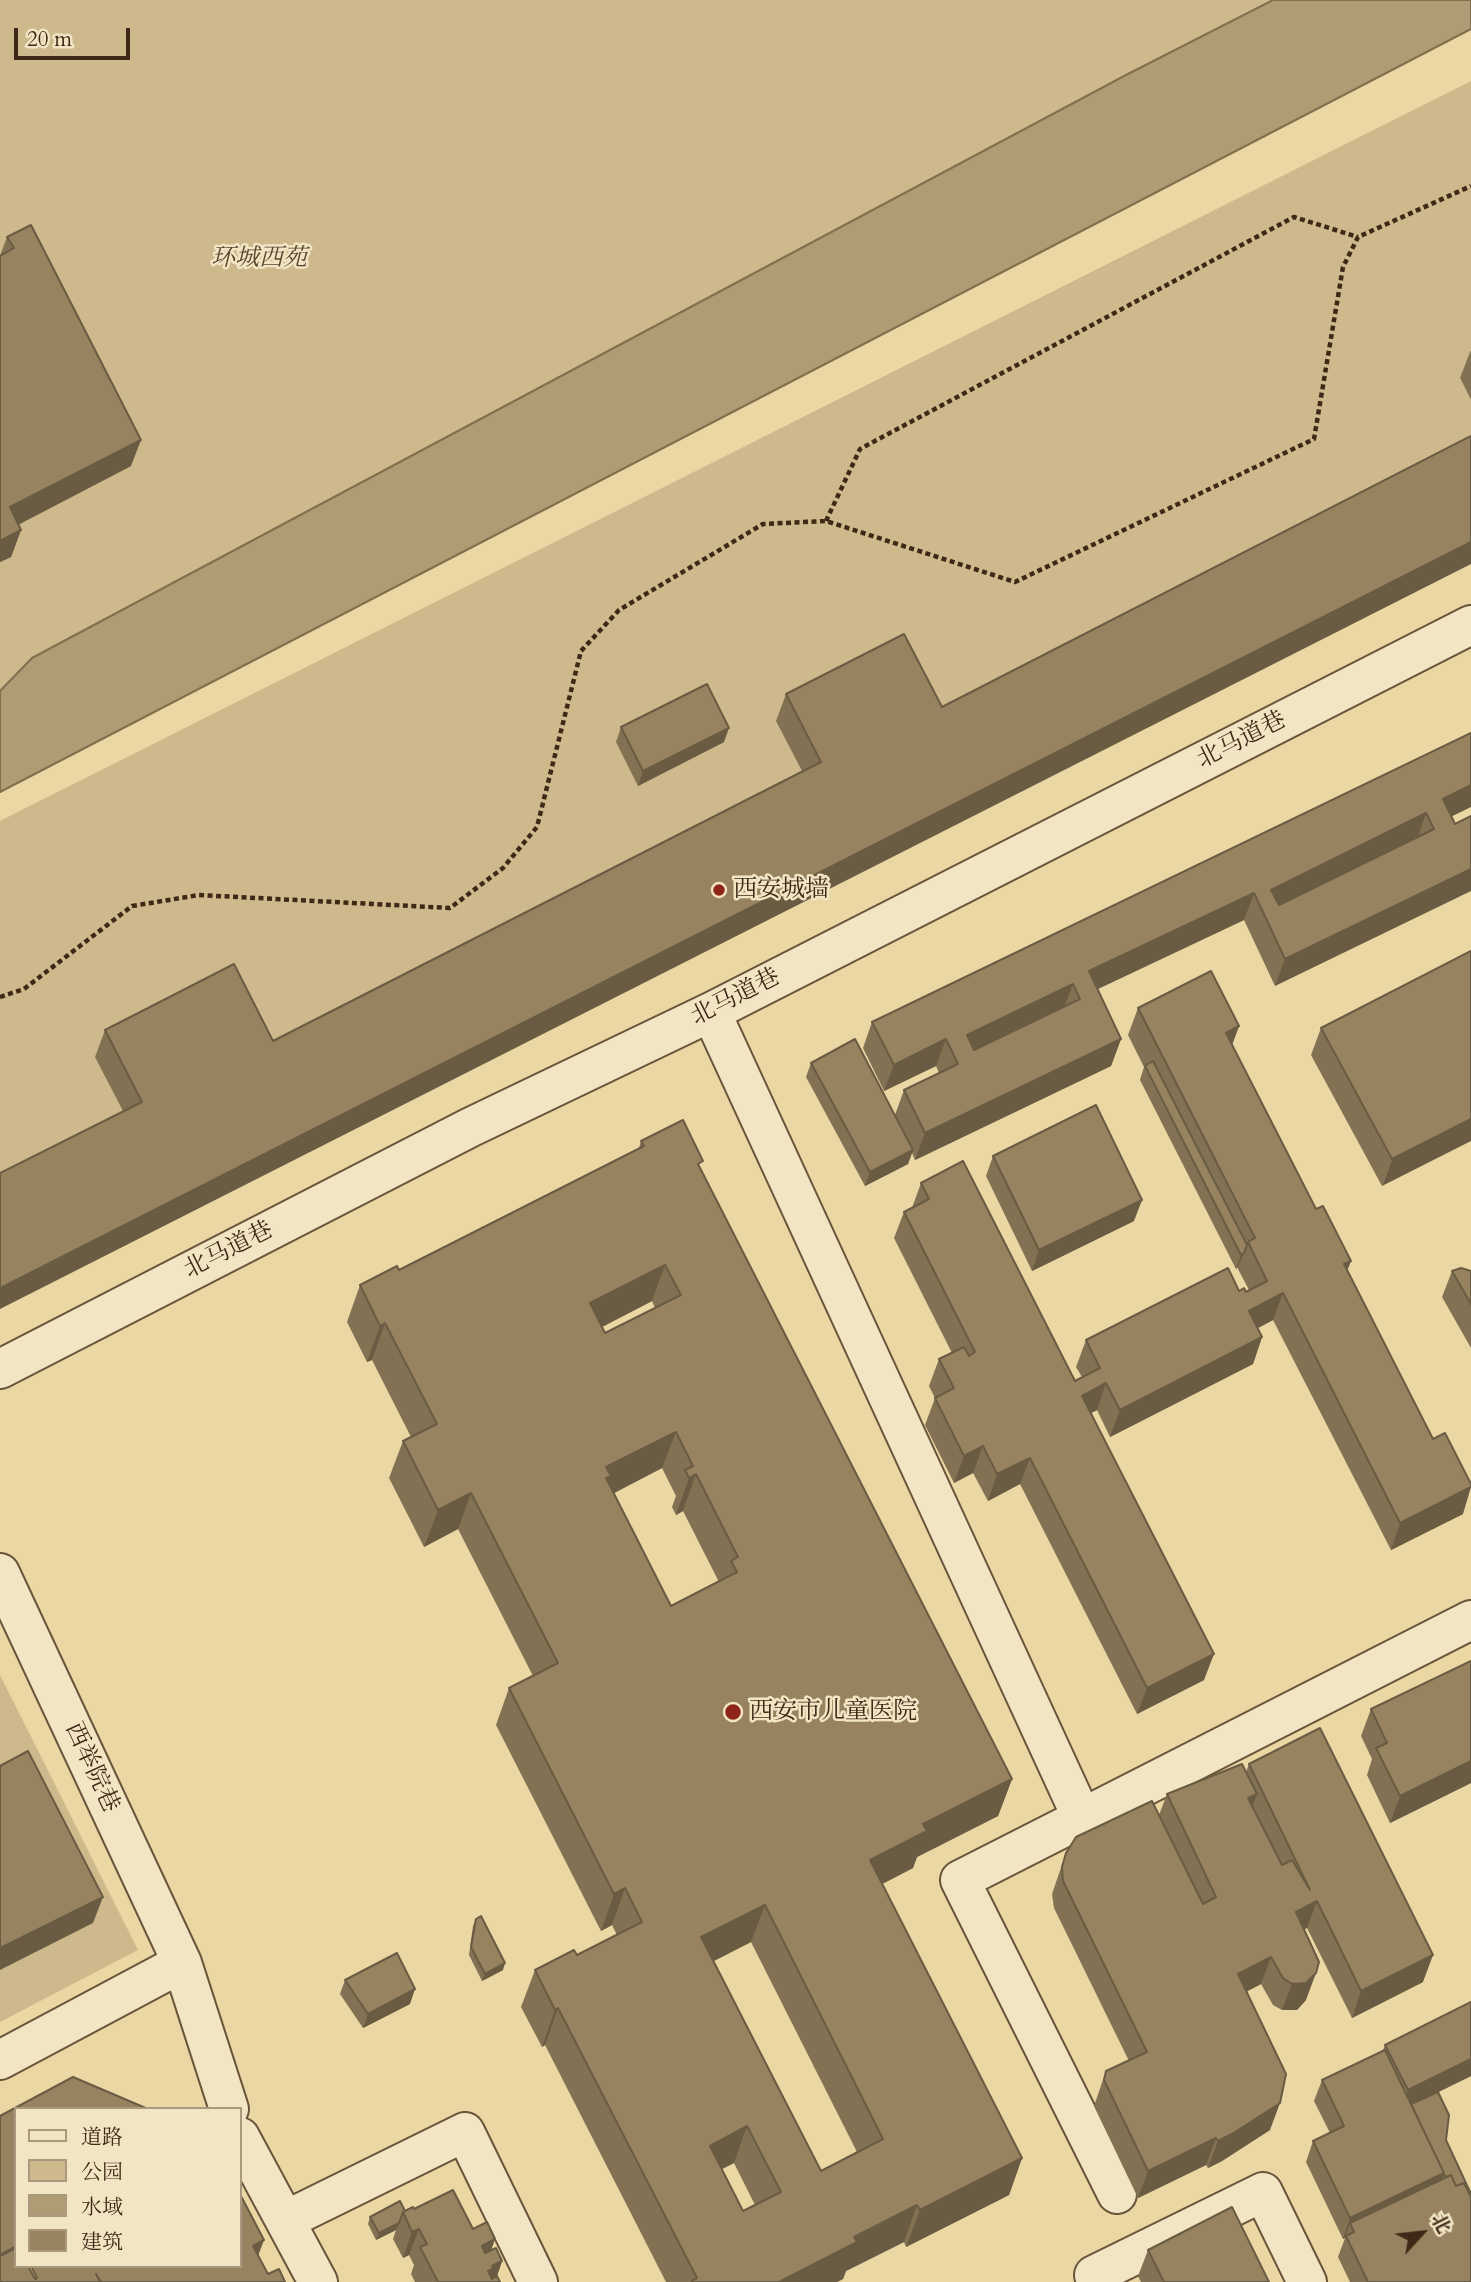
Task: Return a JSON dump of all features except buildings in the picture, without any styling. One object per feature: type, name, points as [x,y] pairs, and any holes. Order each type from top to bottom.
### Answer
[{"type":"street","name":"北马道巷","points":[[0,1369],[471,1127],[711,1012],[1471,625]]},
{"type":"street","points":[[711,1012],[1082,1818]]},
{"type":"street","name":"西举院巷","points":[[0,1573],[182,1963],[228,2107]]},
{"type":"street","points":[[1117,2193],[960,1880],[1471,1620]]},
{"type":"street","points":[[0,2060],[182,1963]]},
{"type":"street","points":[[286,2220],[465,2132],[538,2282]]},
{"type":"street","points":[[242,2141],[318,2282]]},
{"type":"street","points":[[1098,2282],[1094,2275],[1263,2192],[1307,2282]]},
{"type":"path","points":[[0,997],[24,989],[132,906],[199,895],[450,908],[503,868],[537,827],[581,652],[619,610],[762,524],[826,521],[1015,582],[1314,439],[1343,267],[1358,237],[1471,186]]},
{"type":"path","points":[[826,521],[860,449],[1294,217],[1358,237]]},
{"type":"green space","name":"环城西苑","points":[[0,0],[1279,0],[0,693]]},
{"type":"green space","points":[[1471,81],[1471,373],[1460,379],[1471,400],[1471,458],[0,1194],[0,821]]},
{"type":"green space","points":[[0,1675],[138,1950],[0,2022]]},
{"type":"water","points":[[1273,0],[1471,0],[1471,29],[0,792],[0,691],[32,658],[1126,75]]},
{"type":"place","name":"西安城墙","points":[[719,890]]},
{"type":"place","name":"西安市儿童医院","points":[[733,1712]]}]
